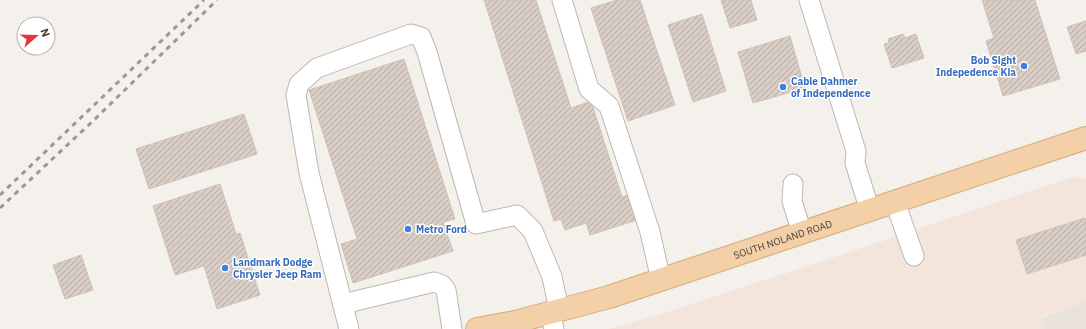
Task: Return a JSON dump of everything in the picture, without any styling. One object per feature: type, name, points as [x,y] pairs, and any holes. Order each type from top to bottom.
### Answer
[{"type":"main road","name":"SOUTH NOLAND ROAD","points":[[477,329],[554,317],[609,297],[1086,138]]},
{"type":"lane","points":[[562,0],[590,89],[609,106],[650,232],[661,280]]},
{"type":"lane","points":[[809,0],[856,151],[855,163],[870,211]]},
{"type":"lane","points":[[349,329],[309,173],[296,94],[299,84],[316,68],[411,34],[421,37],[427,52],[476,224],[517,215],[533,231],[552,277],[554,317]]},
{"type":"lane","points":[[792,184],[792,201],[802,233]]},
{"type":"lane","points":[[895,202],[914,256]]},
{"type":"lane","points":[[343,304],[434,282],[442,285],[446,290],[452,329]]},
{"type":"shaded area","points":[[1077,176],[1086,179],[1086,301],[1041,317],[1044,329],[609,329],[658,315]]},
{"type":"shaded area","points":[[1086,301],[1086,329],[1044,329],[1041,318]]},
{"type":"building","points":[[484,0],[536,0],[571,108],[591,101],[622,197],[628,195],[637,220],[590,235],[586,223],[565,230],[561,219],[554,221]]},
{"type":"building","points":[[617,0],[640,0],[675,105],[628,121],[591,8]]},
{"type":"building","points":[[721,0],[751,0],[757,20],[730,28]]},
{"type":"building","points":[[982,0],[1035,0],[1060,79],[1003,96],[986,41],[994,38]]},
{"type":"building","points":[[702,14],[726,91],[693,102],[668,25]]},
{"type":"building","points":[[1086,21],[1086,51],[1076,54],[1067,27]]},
{"type":"building","points":[[903,34],[905,38],[916,34],[924,58],[892,68],[884,44],[889,43],[888,39]]},
{"type":"building","points":[[790,36],[805,88],[753,103],[738,52]]},
{"type":"building","points":[[404,59],[455,219],[443,222],[453,251],[353,283],[341,244],[357,239],[309,90]]},
{"type":"building","points":[[244,114],[257,154],[149,189],[136,149]]},
{"type":"building","points":[[220,184],[236,234],[240,233],[260,295],[217,309],[204,266],[175,275],[153,206]]},
{"type":"building","points":[[1085,218],[1086,255],[1027,274],[1016,240]]},
{"type":"building","points":[[81,255],[93,290],[65,299],[53,265]]},
{"type":"railway","points":[[0,195],[204,0]]},
{"type":"railway","points":[[0,208],[93,121],[217,0]]},
{"type":"place","name":"Bob Sight Indepedence Kia","points":[[1024,66]]},
{"type":"place","name":"Cable Dahmer of Independence","points":[[783,87]]},
{"type":"place","name":"Metro Ford","points":[[408,229]]},
{"type":"place","name":"Landmark Dodge Chrysler Jeep Ram","points":[[225,268]]}]
